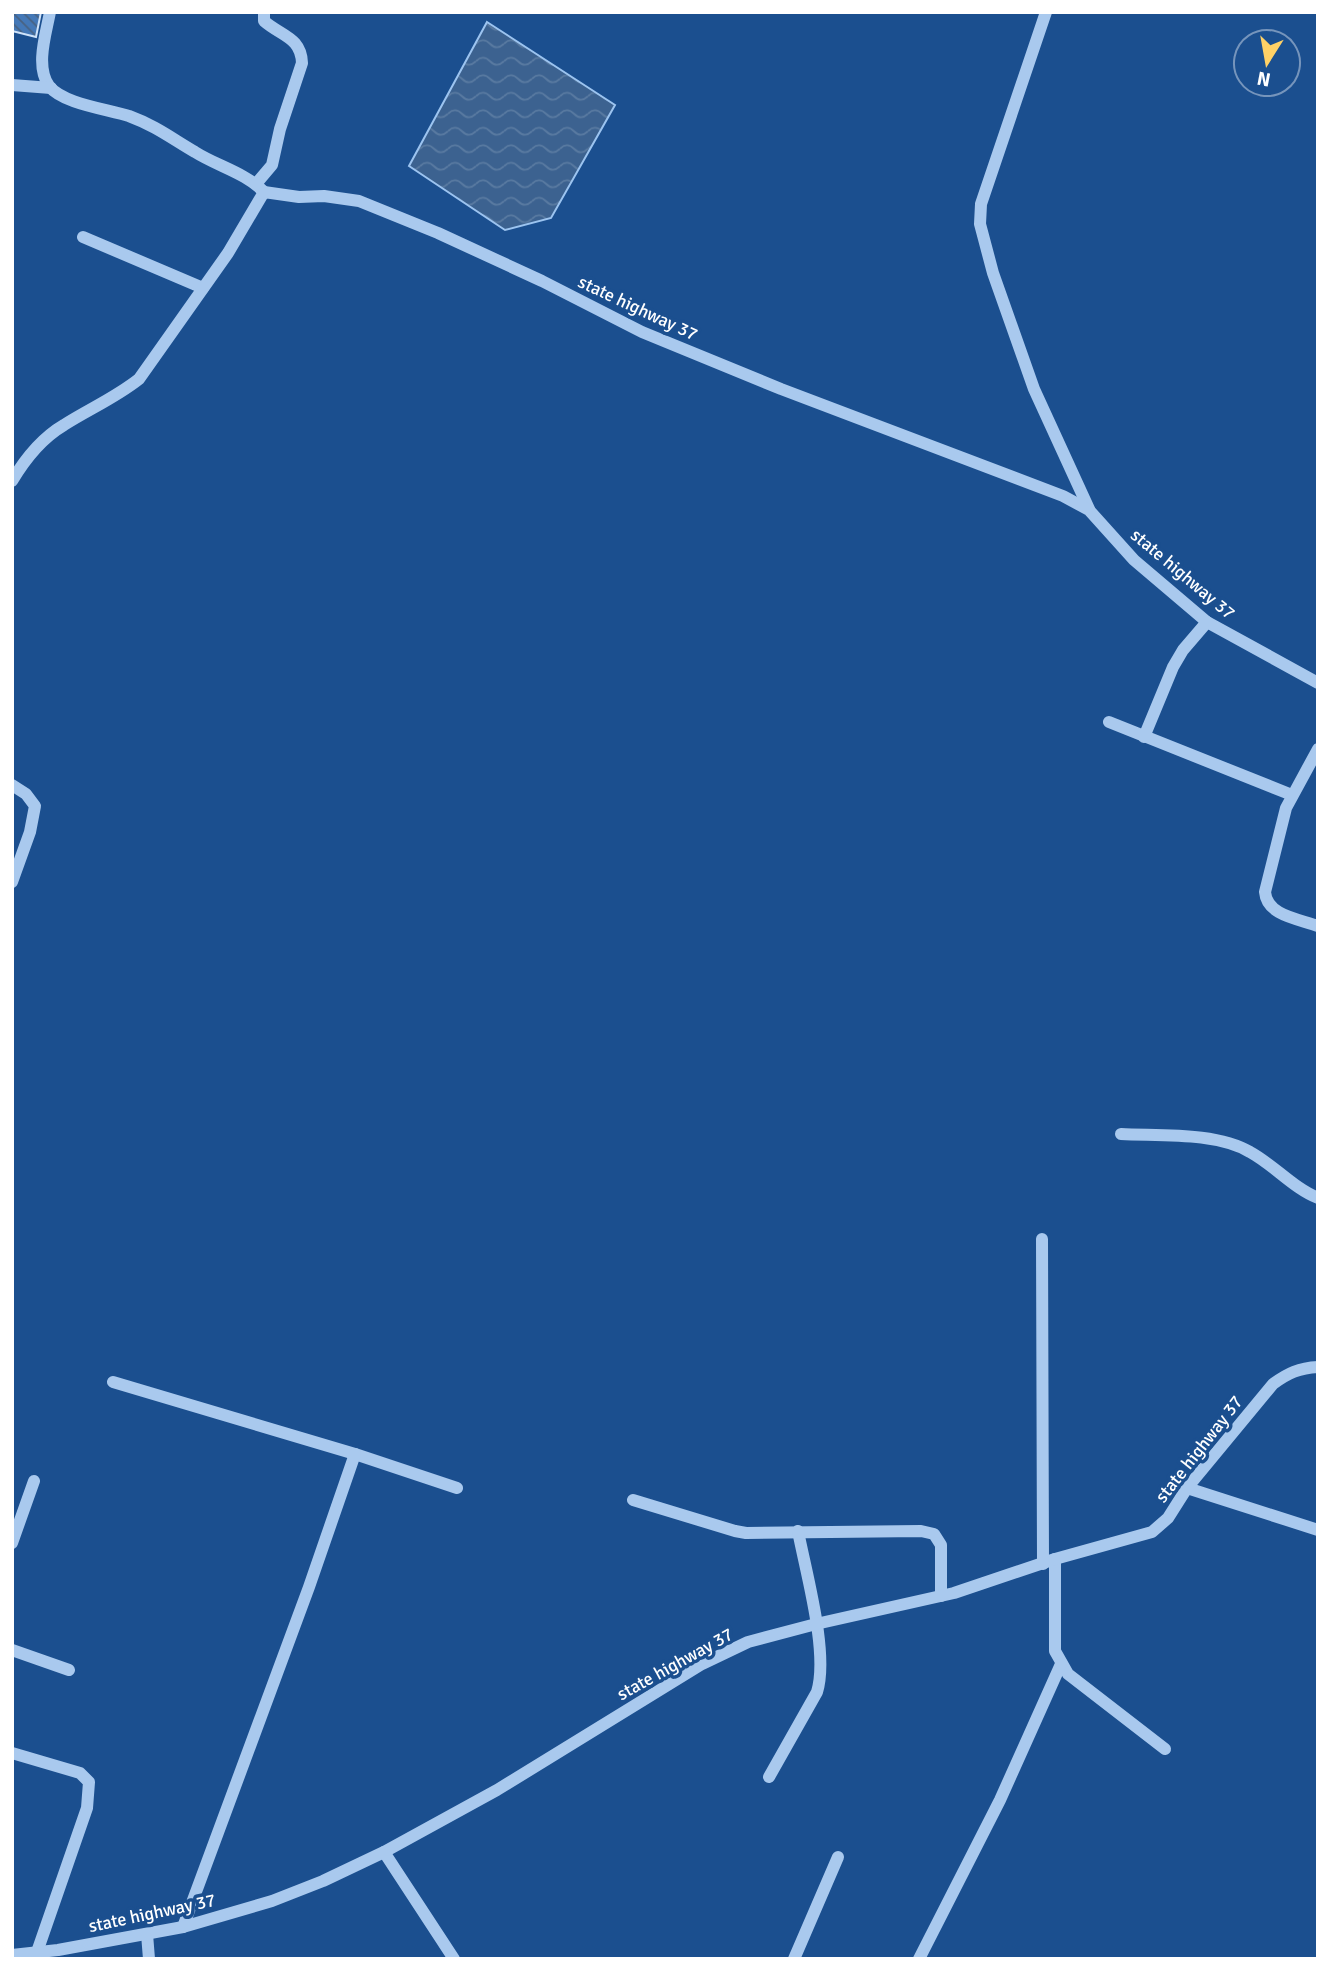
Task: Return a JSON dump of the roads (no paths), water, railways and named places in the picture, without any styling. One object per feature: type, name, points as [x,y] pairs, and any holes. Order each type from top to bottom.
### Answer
[{"type":"street","points":[[12,85],[51,88],[43,68],[50,12]]},
{"type":"street","points":[[12,481],[35,449],[63,425],[120,394],[139,379],[228,253],[272,165],[280,129],[302,62],[302,51],[295,42],[264,17],[251,12]]},
{"type":"street","points":[[1046,12],[981,204],[980,224],[993,273],[1034,389],[1089,510]]},
{"type":"street","name":"state highway 37","points":[[51,88],[65,98],[129,116],[163,131],[260,188],[299,197],[324,196],[359,201],[438,233],[542,281],[642,332],[781,389],[1063,496],[1089,510],[1134,560],[1207,622],[1318,683]]},
{"type":"street","points":[[83,237],[203,288]]},
{"type":"street","points":[[1144,737],[1178,659],[1207,622]]},
{"type":"street","points":[[1109,722],[1292,795]]},
{"type":"street","points":[[1318,749],[1292,795],[1265,892],[1265,901],[1272,909],[1318,926]]},
{"type":"street","points":[[12,785],[26,794],[35,806],[30,832],[12,882]]},
{"type":"street","points":[[1121,1134],[1212,1139],[1232,1143],[1251,1152],[1304,1193],[1318,1198]]},
{"type":"street","points":[[1042,1239],[1049,1561],[1055,1651],[1068,1674],[1165,1749]]},
{"type":"street","name":"state highway 37","points":[[12,1955],[184,1927],[272,1901],[323,1881],[384,1852],[497,1790],[702,1664],[748,1642],[942,1596],[1049,1561],[1152,1532],[1168,1518],[1187,1488],[1273,1384],[1294,1371],[1318,1367]]},
{"type":"street","points":[[113,1382],[355,1454],[457,1488]]},
{"type":"street","points":[[184,1927],[355,1454]]},
{"type":"street","points":[[12,1543],[34,1481]]},
{"type":"street","points":[[1187,1488],[1318,1530]]},
{"type":"street","points":[[633,1500],[735,1531],[921,1531],[934,1534],[941,1545],[942,1596]]},
{"type":"street","points":[[769,1777],[817,1692],[821,1678],[816,1624],[799,1531]]},
{"type":"street","points":[[12,1650],[69,1670]]},
{"type":"street","points":[[919,1959],[1000,1800],[1060,1664]]},
{"type":"street","points":[[12,1753],[80,1773],[89,1782],[87,1808],[37,1952]]},
{"type":"street","points":[[384,1852],[454,1959]]},
{"type":"street","points":[[794,1959],[838,1857]]},
{"type":"street","points":[[147,1934],[149,1959]]},
{"type":"water","points":[[487,22],[615,105],[551,218],[505,230],[409,166]]}]
